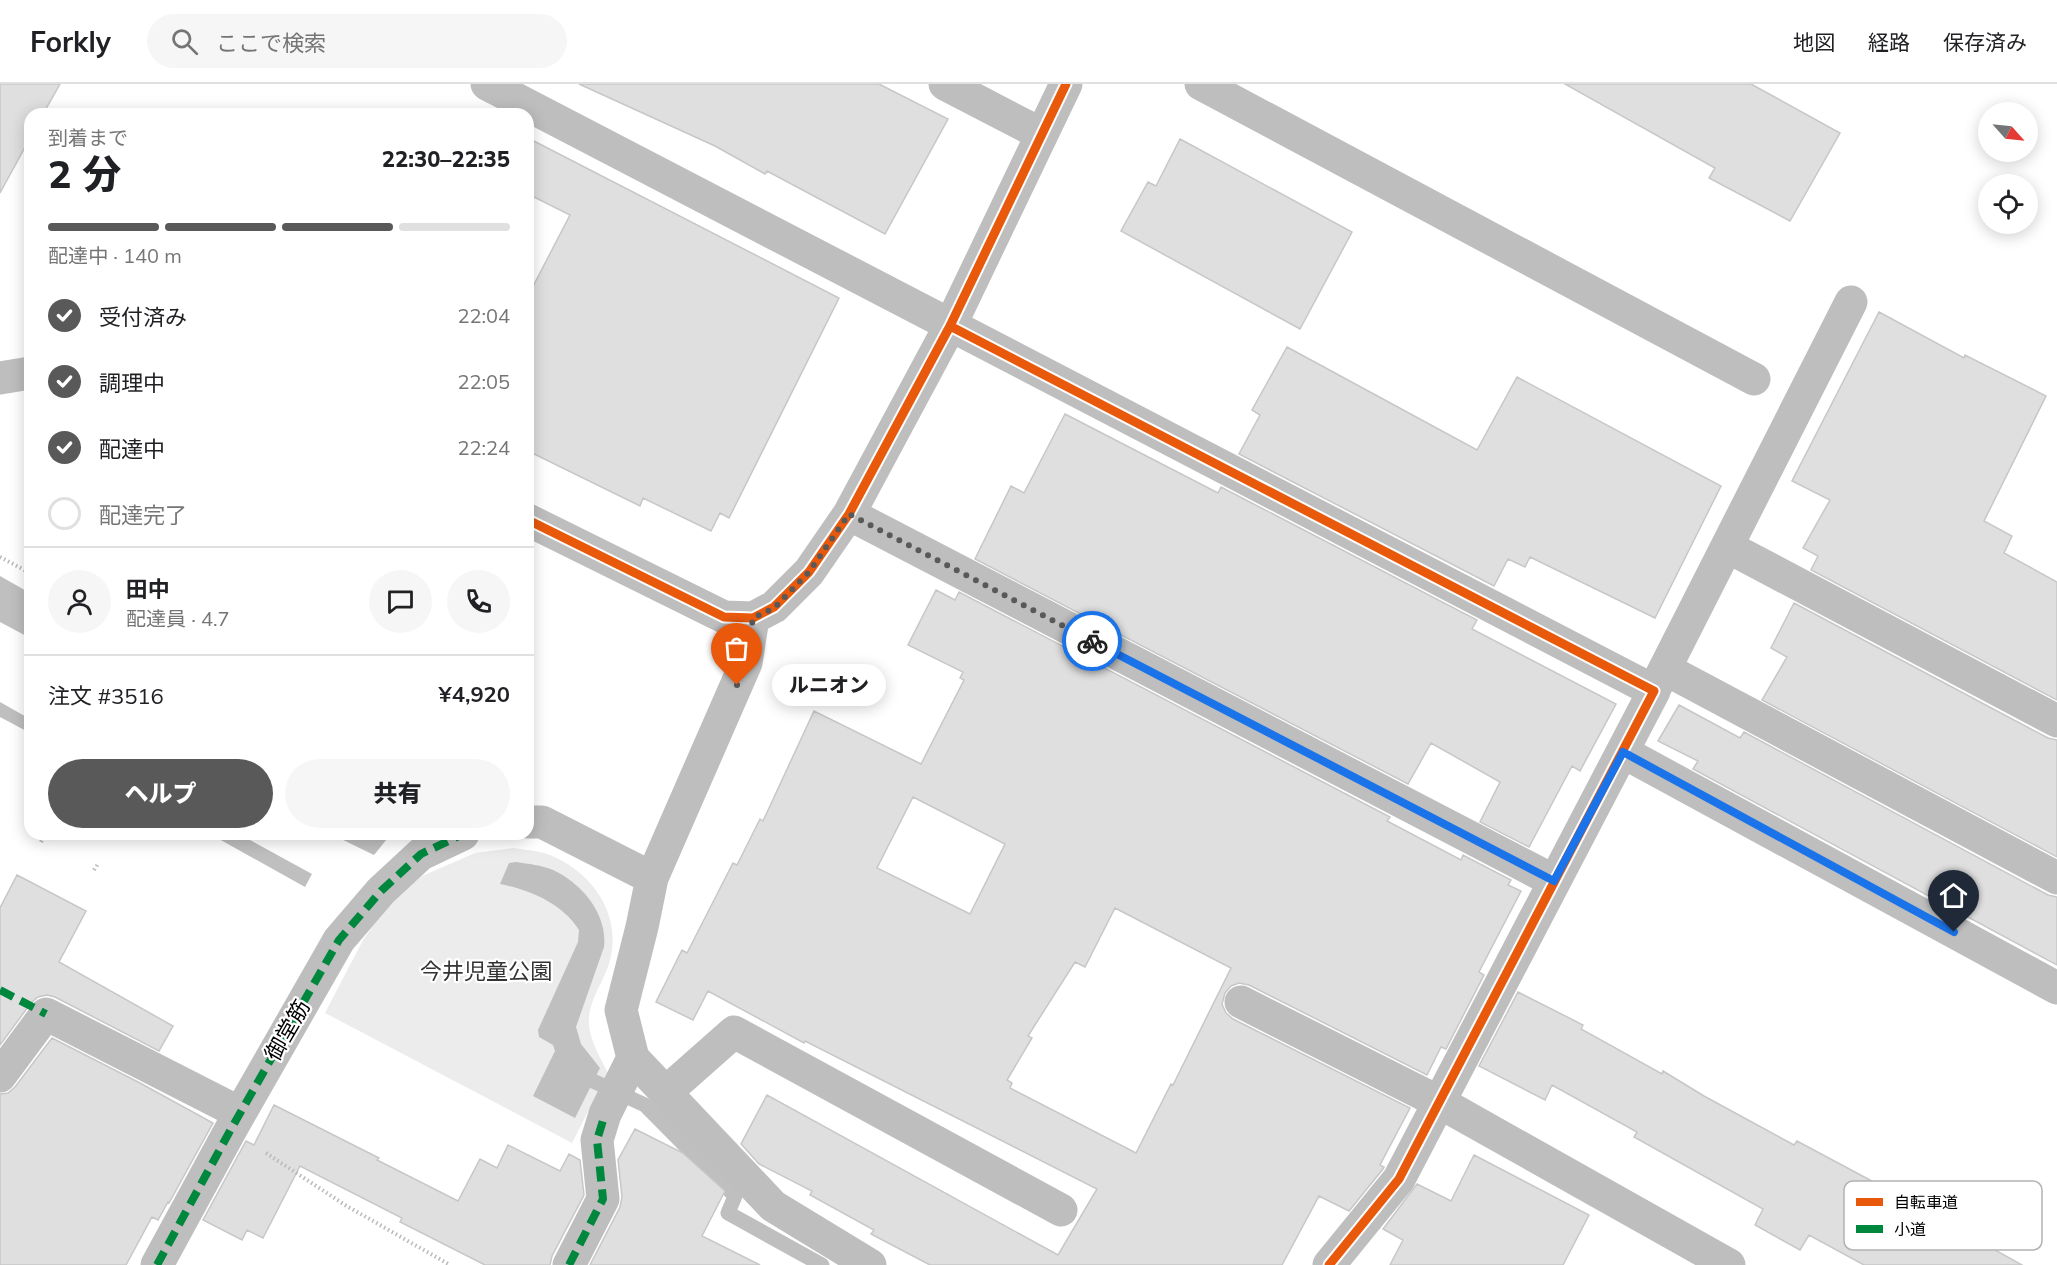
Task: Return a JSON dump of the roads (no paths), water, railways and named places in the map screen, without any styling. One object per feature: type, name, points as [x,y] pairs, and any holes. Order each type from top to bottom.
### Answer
[{"type":"street","points":[[487,84],[533,108]]},
{"type":"street","points":[[945,84],[1041,134]]},
{"type":"street","points":[[534,523],[724,617],[753,618],[774,608],[809,572],[849,514],[950,326],[1065,84]]},
{"type":"street","points":[[1202,84],[1754,380]]},
{"type":"street","points":[[534,109],[950,326],[2057,878]]},
{"type":"street","points":[[1329,1265],[1399,1179],[1623,752],[1851,302]]},
{"type":"street","points":[[0,378],[24,374]]},
{"type":"street","points":[[849,514],[1554,881]]},
{"type":"street","points":[[1728,547],[2057,721]]},
{"type":"street","points":[[569,1265],[603,1199],[597,1140],[605,1114],[628,1067],[621,1010],[652,878],[746,663],[753,618]]},
{"type":"street","points":[[1623,752],[2057,988]]},
{"type":"street","points":[[534,822],[542,822],[652,878]]},
{"type":"street","name":"御堂筋","points":[[157,1265],[235,1121],[339,940],[381,891],[421,854],[450,840]]},
{"type":"street","points":[[1241,1002],[1439,1102],[1729,1265]]},
{"type":"street","points":[[0,1076],[46,1014],[235,1121]]},
{"type":"street","points":[[665,1093],[734,1032],[1060,1210]]},
{"type":"street","points":[[628,1067],[665,1093],[773,1206],[870,1265]]},
{"type":"waterway","points":[[593,1081],[645,1105],[735,1196],[728,1213],[822,1265]]},
{"type":"place","name":"ルニオン","points":[[737,685]]},
{"type":"park label","name":"今井児童公園","points":[[486,971]]}]
